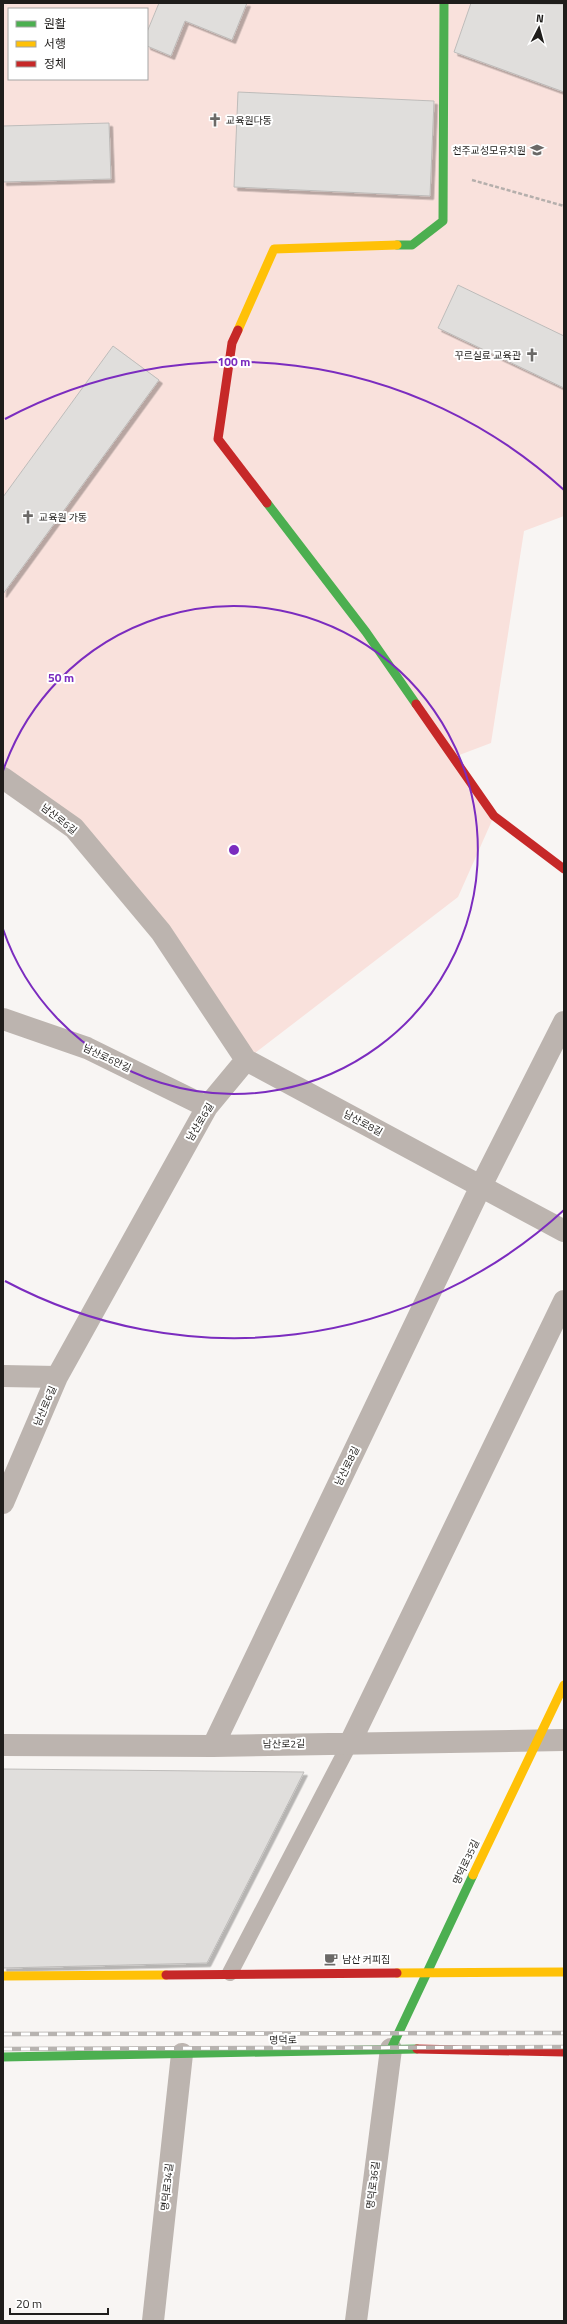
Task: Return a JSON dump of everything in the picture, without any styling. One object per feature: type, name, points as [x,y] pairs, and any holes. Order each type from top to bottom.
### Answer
[{"type":"street","points":[[444,3],[442,172],[443,221],[412,245],[274,249],[232,343],[218,439],[366,632],[494,816],[564,869]]},
{"type":"street","name":"남산로6길","points":[[3,778],[74,828],[161,932],[246,1060],[207,1107],[57,1377],[3,1503]]},
{"type":"street","name":"남산로6안길","points":[[3,1019],[87,1048],[207,1107]]},
{"type":"street","name":"남산로8길","points":[[213,1746],[481,1186],[564,1022]]},
{"type":"street","name":"남산로8길","points":[[246,1060],[481,1186]]},
{"type":"street","points":[[481,1186],[564,1231]]},
{"type":"street","points":[[350,1743],[564,1301]]},
{"type":"street","points":[[3,1376],[57,1377]]},
{"type":"street","name":"명덕로35길","points":[[391,2049],[536,1740],[564,1685]]},
{"type":"street","name":"남산로2길","points":[[3,1745],[213,1746],[564,1740]]},
{"type":"street","points":[[3,1976],[427,1971],[564,1972]]},
{"type":"street","name":"명덕로","points":[[3,2057],[391,2049],[564,2052]]},
{"type":"street","name":"명덕로36길","points":[[356,2321],[391,2049]]},
{"type":"street","name":"명덕로34길","points":[[153,2321],[182,2054]]},
{"type":"lane","points":[[230,1973],[350,1743]]},
{"type":"path","points":[[442,172],[564,206]]},
{"type":"shaded area","points":[[3,3],[564,3],[564,516],[524,531],[491,743],[454,757],[494,816],[458,897],[246,1060],[74,828],[3,778]]},
{"type":"building","points":[[159,3],[247,3],[232,40],[185,21],[171,56],[148,46],[148,30]]},
{"type":"building","points":[[471,3],[564,4],[564,92],[454,52]]},
{"type":"building","points":[[238,92],[434,101],[430,196],[234,187]]},
{"type":"building","points":[[109,123],[111,179],[3,182],[3,126]]},
{"type":"building","points":[[458,285],[564,336],[564,388],[438,328]]},
{"type":"building","points":[[113,346],[159,380],[3,594],[3,497]]},
{"type":"building","points":[[3,1769],[304,1772],[207,1963],[3,1968]]},
{"type":"railway","points":[[3,2034],[564,2033]]},
{"type":"railway","points":[[3,2049],[564,2047]]},
{"type":"traffic: fast","points":[[397,245],[412,245],[443,221],[444,3]]},
{"type":"traffic: fast","points":[[267,503],[366,632],[416,704]]},
{"type":"traffic: fast","points":[[391,2049],[473,1875]]},
{"type":"traffic: fast","points":[[3,2057],[417,2049]]},
{"type":"traffic: slow","points":[[238,330],[274,249],[397,245]]},
{"type":"traffic: slow","points":[[473,1875],[564,1685]]},
{"type":"traffic: slow","points":[[397,1973],[564,1972]]},
{"type":"traffic: slow","points":[[3,1976],[166,1975]]},
{"type":"traffic: jam","points":[[238,330],[232,343],[218,439],[267,503]]},
{"type":"traffic: jam","points":[[416,704],[494,816],[564,869]]},
{"type":"traffic: jam","points":[[166,1975],[397,1973]]},
{"type":"traffic: jam","points":[[417,2049],[564,2052]]},
{"type":"place","name":"교육원다동","points":[[215,120]]},
{"type":"place","name":"천주교성모유치원","points":[[537,150]]},
{"type":"place","name":"꾸르실료 교육관","points":[[532,355]]},
{"type":"place","name":"교육원 가동","points":[[28,517]]},
{"type":"place","name":"남산 커피집","points":[[331,1959]]}]
